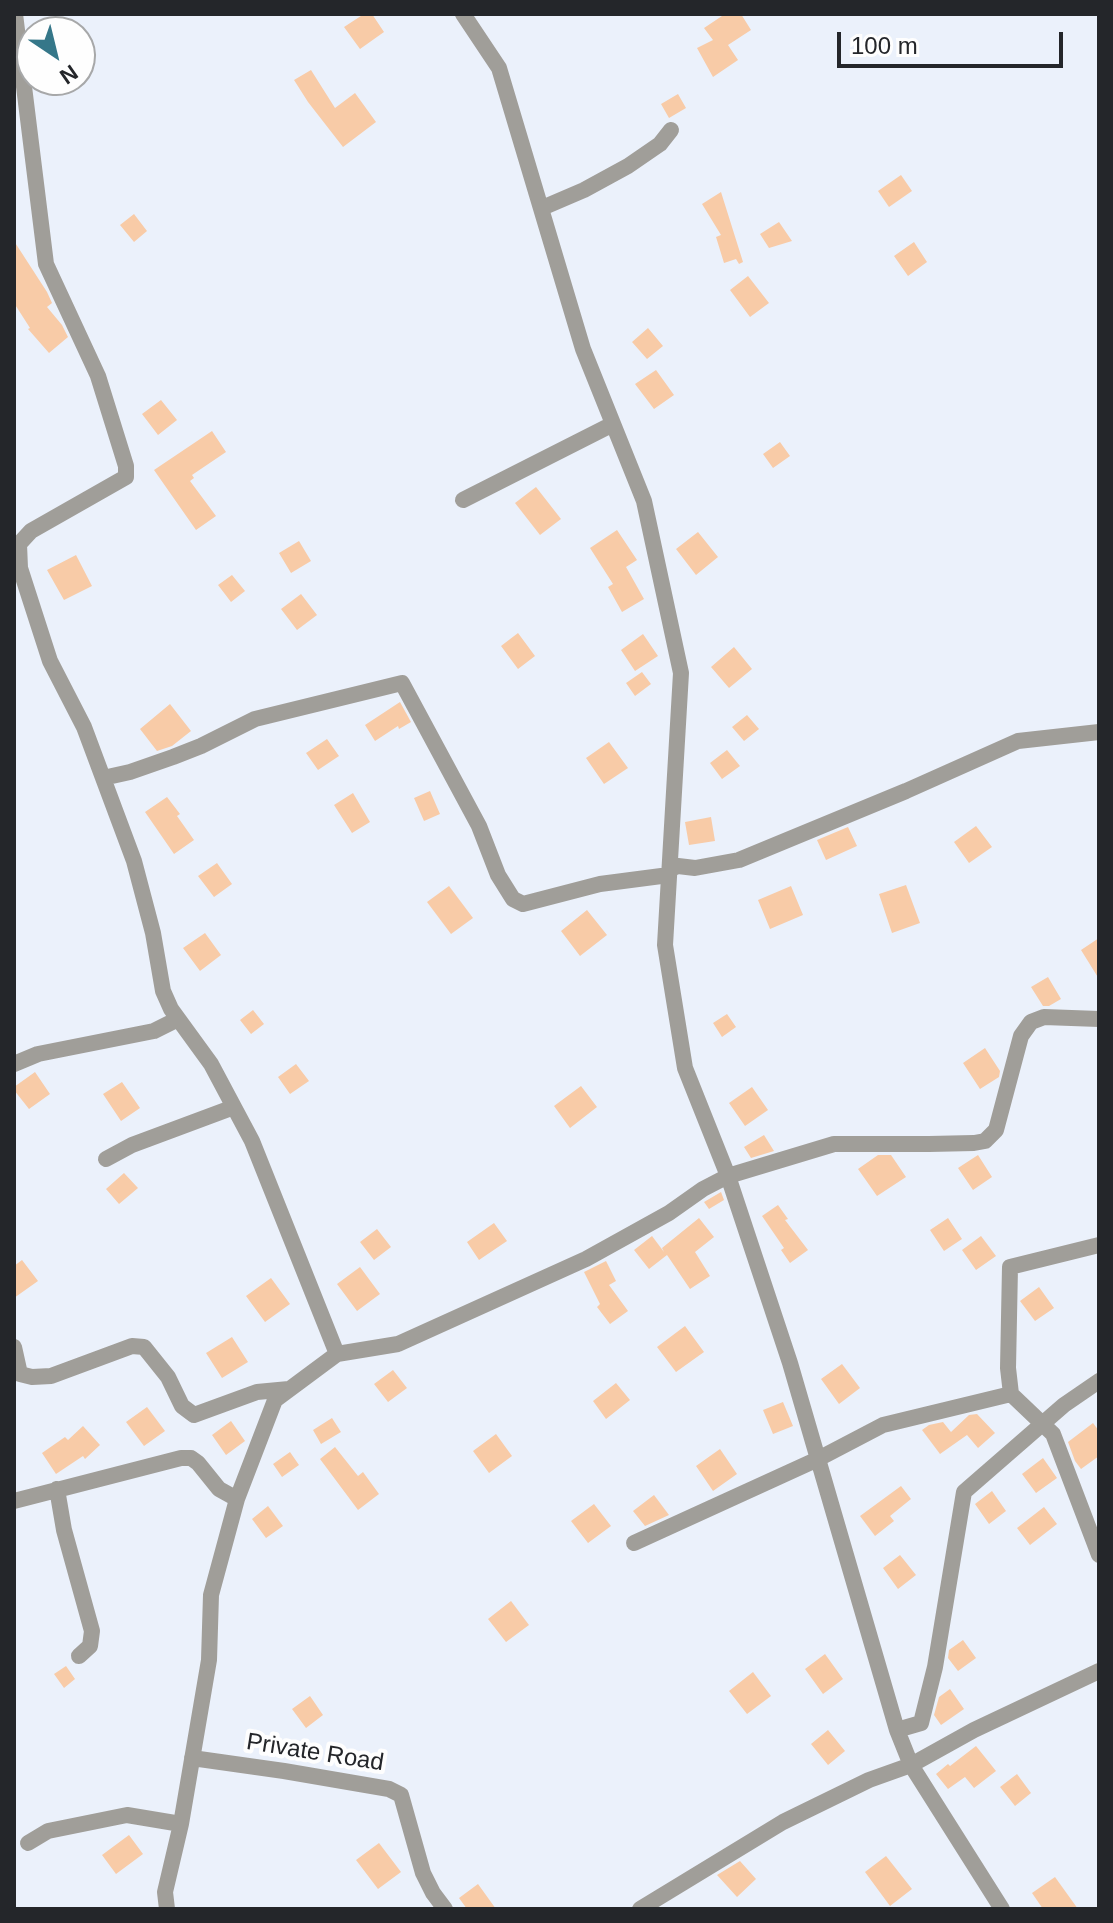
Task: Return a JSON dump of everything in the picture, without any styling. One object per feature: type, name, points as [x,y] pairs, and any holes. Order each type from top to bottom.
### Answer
[{"type":"street","points":[[15,14],[46,264],[98,376],[126,466],[126,477],[31,531],[19,544],[20,568],[50,661],[84,727],[134,861],[153,933],[163,991],[171,1009],[211,1064],[252,1141],[337,1354]]},
{"type":"street","points":[[463,14],[499,68],[583,349],[644,501],[681,673],[665,945],[685,1068],[728,1176],[790,1363],[897,1730],[911,1765],[1002,1909]]},
{"type":"street","points":[[542,208],[628,166],[660,144],[671,130]]},
{"type":"street","points":[[463,500],[613,424]]},
{"type":"street","points":[[103,778],[173,757],[255,719],[402,683],[479,826],[504,886],[513,899],[523,904],[600,884],[670,872],[678,866],[695,868],[739,860],[1018,741],[1099,732]]},
{"type":"street","points":[[167,1909],[165,1892],[181,1824],[209,1660],[211,1595],[237,1499],[275,1400],[337,1354],[398,1344],[586,1259],[728,1176],[834,1144],[985,1141],[996,1130],[1021,1036],[1031,1022],[1044,1017],[1099,1019]]},
{"type":"street","points":[[14,1064],[38,1054],[154,1031],[178,1019]]},
{"type":"street","points":[[106,1159],[132,1145],[234,1107]]},
{"type":"street","points":[[1099,1245],[1010,1267],[1008,1368],[1011,1394],[1053,1434],[1099,1555]]},
{"type":"street","points":[[14,1347],[20,1374],[32,1377],[51,1376],[132,1346],[144,1347],[168,1377],[182,1406],[194,1415],[257,1392],[290,1389]]},
{"type":"street","points":[[897,1730],[921,1723],[935,1667],[964,1492],[1064,1405],[1099,1381]]},
{"type":"street","points":[[634,1543],[818,1459],[883,1425],[1011,1394]]},
{"type":"street","points":[[14,1501],[181,1458],[191,1458],[198,1463],[219,1489],[237,1499]]},
{"type":"street","points":[[57,1489],[64,1530],[92,1631],[90,1646],[79,1656]]},
{"type":"street","points":[[640,1909],[783,1822],[869,1780],[911,1765],[974,1730],[1099,1671]]},
{"type":"street","name":"Private Road","points":[[192,1758],[389,1789],[401,1795],[423,1873],[445,1909]]},
{"type":"street","points":[[28,1843],[48,1831],[127,1815],[181,1824]]},
{"type":"building","points":[[364,14],[372,14],[384,32],[360,49],[344,27]]},
{"type":"building","points":[[725,14],[741,14],[751,30],[728,45],[738,60],[713,77],[697,48],[713,40],[704,28]]},
{"type":"building","points":[[311,70],[335,108],[355,93],[376,122],[343,147],[294,80]]},
{"type":"building","points":[[678,94],[686,108],[669,118],[661,104]]},
{"type":"building","points":[[901,175],[912,191],[889,207],[878,191]]},
{"type":"building","points":[[721,192],[743,262],[739,264],[736,259],[724,263],[716,237],[721,235],[702,204]]},
{"type":"building","points":[[134,214],[147,231],[134,242],[120,225]]},
{"type":"building","points":[[779,222],[792,241],[769,248],[760,234]]},
{"type":"building","points":[[14,241],[47,292],[52,303],[47,307],[68,337],[49,353],[28,329],[14,303]]},
{"type":"building","points":[[914,242],[927,262],[908,276],[894,256]]},
{"type":"building","points":[[748,276],[769,303],[750,317],[730,290]]},
{"type":"building","points":[[648,328],[663,346],[647,359],[632,342]]},
{"type":"building","points":[[656,370],[674,395],[654,409],[635,384]]},
{"type":"building","points":[[161,400],[177,420],[158,435],[142,414]]},
{"type":"building","points":[[212,431],[226,452],[192,475],[194,478],[190,481],[216,516],[196,530],[154,470]]},
{"type":"building","points":[[780,442],[790,456],[773,468],[763,454]]},
{"type":"building","points":[[536,487],[561,519],[540,535],[515,503]]},
{"type":"building","points":[[617,530],[637,560],[626,567],[644,599],[622,612],[608,587],[613,584],[590,548]]},
{"type":"building","points":[[698,532],[718,557],[696,575],[676,549]]},
{"type":"building","points":[[299,541],[311,561],[291,573],[279,553]]},
{"type":"building","points":[[76,555],[92,586],[64,600],[47,570]]},
{"type":"building","points":[[232,575],[245,591],[231,602],[218,585]]},
{"type":"building","points":[[301,594],[317,615],[297,630],[281,609]]},
{"type":"building","points":[[518,633],[535,656],[518,669],[501,646]]},
{"type":"building","points":[[643,634],[658,656],[635,671],[621,650]]},
{"type":"building","points":[[734,647],[752,669],[729,688],[711,667]]},
{"type":"building","points":[[642,672],[651,684],[635,696],[626,683]]},
{"type":"building","points":[[400,702],[411,722],[399,729],[398,726],[375,741],[365,725]]},
{"type":"building","points":[[170,704],[191,731],[172,746],[157,751],[140,729]]},
{"type":"building","points":[[747,715],[759,729],[744,741],[732,727]]},
{"type":"building","points":[[327,739],[339,756],[318,770],[306,753]]},
{"type":"building","points":[[609,742],[628,768],[604,784],[586,758]]},
{"type":"building","points":[[727,750],[740,766],[722,779],[710,763]]},
{"type":"building","points":[[430,791],[440,814],[424,821],[414,798]]},
{"type":"building","points":[[353,793],[370,822],[352,833],[334,805]]},
{"type":"building","points":[[167,797],[194,840],[174,854],[145,812]]},
{"type":"building","points":[[711,817],[715,841],[689,845],[685,822]]},
{"type":"building","points":[[976,826],[992,847],[969,863],[954,842]]},
{"type":"building","points":[[848,827],[857,846],[826,860],[817,840]]},
{"type":"building","points":[[217,863],[232,884],[214,897],[198,876]]},
{"type":"building","points":[[906,885],[920,923],[892,933],[879,894]]},
{"type":"building","points":[[449,886],[473,918],[451,934],[427,902]]},
{"type":"building","points":[[791,886],[803,915],[770,929],[758,900]]},
{"type":"building","points":[[587,910],[607,935],[580,956],[561,931]]},
{"type":"building","points":[[205,933],[221,955],[200,971],[183,948]]},
{"type":"building","points":[[1099,938],[1099,979],[1081,950]]},
{"type":"building","points":[[1048,977],[1061,999],[1043,1006],[1031,987]]},
{"type":"building","points":[[253,1010],[264,1024],[251,1034],[240,1020]]},
{"type":"building","points":[[727,1014],[736,1027],[722,1037],[713,1023]]},
{"type":"building","points":[[985,1048],[1000,1071],[999,1077],[980,1089],[963,1063]]},
{"type":"building","points":[[296,1064],[309,1081],[290,1094],[278,1077]]},
{"type":"building","points":[[35,1072],[50,1094],[29,1109],[14,1087]]},
{"type":"building","points":[[122,1082],[140,1108],[121,1121],[103,1094]]},
{"type":"building","points":[[581,1086],[597,1107],[570,1128],[554,1106]]},
{"type":"building","points":[[752,1087],[768,1110],[745,1126],[729,1103]]},
{"type":"building","points":[[764,1135],[774,1151],[751,1158],[744,1147]]},
{"type":"building","points":[[878,1155],[891,1155],[906,1177],[877,1196],[858,1169]]},
{"type":"building","points":[[978,1155],[992,1177],[973,1190],[958,1168]]},
{"type":"building","points":[[124,1173],[138,1188],[119,1204],[106,1189]]},
{"type":"building","points":[[721,1192],[724,1200],[709,1209],[704,1202]]},
{"type":"building","points":[[778,1205],[788,1219],[785,1220],[808,1250],[790,1263],[781,1250],[784,1248],[762,1216]]},
{"type":"building","points":[[699,1218],[714,1237],[695,1252],[710,1276],[690,1289],[667,1255],[649,1269],[634,1250],[652,1236],[664,1252],[662,1248]]},
{"type":"building","points":[[948,1218],[962,1239],[944,1251],[930,1230]]},
{"type":"building","points":[[494,1223],[507,1241],[479,1260],[467,1242]]},
{"type":"building","points":[[377,1229],[391,1247],[374,1260],[360,1242]]},
{"type":"building","points":[[981,1236],[996,1256],[976,1270],[962,1250]]},
{"type":"building","points":[[22,1260],[38,1281],[14,1298],[14,1266]]},
{"type":"building","points":[[606,1261],[616,1281],[609,1285],[628,1311],[610,1324],[597,1307],[600,1304],[584,1272]]},
{"type":"building","points":[[360,1267],[380,1294],[357,1311],[337,1284]]},
{"type":"building","points":[[271,1278],[290,1304],[265,1322],[246,1296]]},
{"type":"building","points":[[1039,1287],[1054,1308],[1035,1321],[1020,1301]]},
{"type":"building","points":[[685,1326],[704,1352],[676,1372],[657,1347]]},
{"type":"building","points":[[232,1337],[248,1362],[222,1378],[206,1353]]},
{"type":"building","points":[[842,1364],[860,1388],[839,1404],[821,1379]]},
{"type":"building","points":[[393,1370],[407,1388],[388,1402],[374,1384]]},
{"type":"building","points":[[616,1383],[630,1400],[606,1419],[593,1401]]},
{"type":"building","points":[[783,1402],[793,1426],[773,1434],[763,1410]]},
{"type":"building","points":[[147,1407],[165,1431],[144,1446],[126,1422]]},
{"type":"building","points":[[977,1414],[995,1433],[978,1448],[967,1435],[940,1454],[922,1430],[943,1422],[951,1432],[969,1415]]},
{"type":"building","points":[[332,1418],[341,1432],[321,1444],[313,1430]]},
{"type":"building","points":[[231,1421],[245,1441],[226,1455],[212,1435]]},
{"type":"building","points":[[1093,1423],[1099,1431],[1099,1456],[1081,1469],[1068,1442]]},
{"type":"building","points":[[83,1426],[100,1445],[85,1459],[83,1456],[56,1474],[42,1453],[65,1437],[68,1440]]},
{"type":"building","points":[[496,1434],[512,1456],[489,1473],[473,1451]]},
{"type":"building","points":[[335,1447],[358,1476],[363,1472],[379,1494],[358,1510],[320,1459]]},
{"type":"building","points":[[720,1449],[737,1474],[713,1491],[696,1466]]},
{"type":"building","points":[[290,1452],[299,1465],[282,1477],[273,1464]]},
{"type":"building","points":[[1043,1458],[1057,1478],[1036,1493],[1022,1474]]},
{"type":"building","points":[[901,1486],[911,1499],[890,1516],[894,1521],[875,1536],[860,1516]]},
{"type":"building","points":[[992,1491],[1006,1511],[989,1524],[975,1504]]},
{"type":"building","points":[[654,1495],[669,1515],[645,1526],[633,1511]]},
{"type":"building","points":[[594,1504],[611,1526],[588,1543],[571,1521]]},
{"type":"building","points":[[268,1506],[283,1526],[266,1538],[252,1519]]},
{"type":"building","points":[[1044,1507],[1057,1524],[1030,1545],[1017,1528]]},
{"type":"building","points":[[900,1555],[916,1575],[898,1589],[883,1568]]},
{"type":"building","points":[[511,1601],[529,1625],[506,1642],[488,1619]]},
{"type":"building","points":[[963,1640],[976,1658],[958,1671],[948,1658],[949,1650]]},
{"type":"building","points":[[825,1654],[843,1679],[823,1694],[805,1669]]},
{"type":"building","points":[[66,1666],[75,1679],[64,1688],[54,1674]]},
{"type":"building","points":[[753,1672],[771,1696],[747,1714],[729,1691]]},
{"type":"building","points":[[950,1689],[964,1709],[941,1725],[934,1715],[939,1697]]},
{"type":"building","points":[[310,1696],[323,1715],[306,1728],[292,1709]]},
{"type":"building","points":[[828,1730],[845,1751],[828,1765],[811,1744]]},
{"type":"building","points":[[976,1746],[996,1771],[974,1788],[965,1777],[948,1789],[936,1774]]},
{"type":"building","points":[[1017,1774],[1031,1793],[1015,1806],[1000,1787]]},
{"type":"building","points":[[129,1835],[143,1854],[116,1874],[102,1855]]},
{"type":"building","points":[[379,1843],[401,1872],[378,1889],[356,1860]]},
{"type":"building","points":[[886,1856],[912,1889],[890,1906],[865,1872]]},
{"type":"building","points":[[740,1861],[756,1879],[737,1897],[717,1875]]},
{"type":"building","points":[[1055,1877],[1078,1909],[1043,1909],[1032,1893]]},
{"type":"building","points":[[478,1884],[496,1909],[467,1909],[459,1898]]}]
